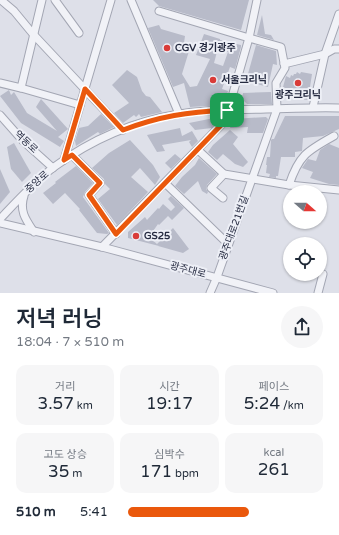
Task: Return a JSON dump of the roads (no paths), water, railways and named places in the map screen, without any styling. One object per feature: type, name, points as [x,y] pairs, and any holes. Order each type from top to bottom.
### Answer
[{"type":"street","points":[[1,0],[14,11],[33,34],[123,130]]},
{"type":"street","points":[[21,88],[42,0]]},
{"type":"street","points":[[55,0],[79,33]]},
{"type":"street","points":[[64,160],[111,0]]},
{"type":"street","points":[[131,0],[179,114]]},
{"type":"street","points":[[102,247],[225,121],[249,38],[257,0]]},
{"type":"street","points":[[159,11],[281,46],[284,68],[276,83],[277,109]]},
{"type":"street","points":[[313,107],[325,54],[339,14]]},
{"type":"street","points":[[284,64],[325,54],[334,49],[339,49]]},
{"type":"street","points":[[0,84],[21,88],[80,105]]},
{"type":"street","name":"중앙로","points":[[0,219],[25,193],[64,160],[123,130],[148,121],[179,114],[227,110],[313,107],[339,108]]},
{"type":"street","name":"광주대로21번길","points":[[210,293],[277,109]]},
{"type":"street","name":"역동로","points":[[0,116],[23,141],[53,168]]},
{"type":"street","points":[[198,150],[224,174],[252,180],[289,185],[296,165],[307,152],[334,136]]},
{"type":"street","points":[[72,155],[100,183],[89,195],[116,234]]},
{"type":"street","points":[[223,198],[211,188],[224,174]]},
{"type":"street","points":[[165,182],[228,244]]},
{"type":"street","points":[[327,189],[339,190]]},
{"type":"street","points":[[25,193],[21,204],[22,212],[34,232]]},
{"type":"street","name":"광주대로","points":[[0,223],[102,247],[273,293]]},
{"type":"street","points":[[318,293],[321,281]]},
{"type":"place","name":"CGV 경기광주","points":[[167,48]]},
{"type":"place","name":"서울크리닉","points":[[213,80]]},
{"type":"place","name":"광주크리닉","points":[[298,83]]},
{"type":"place","name":"GS25","points":[[136,236]]}]
